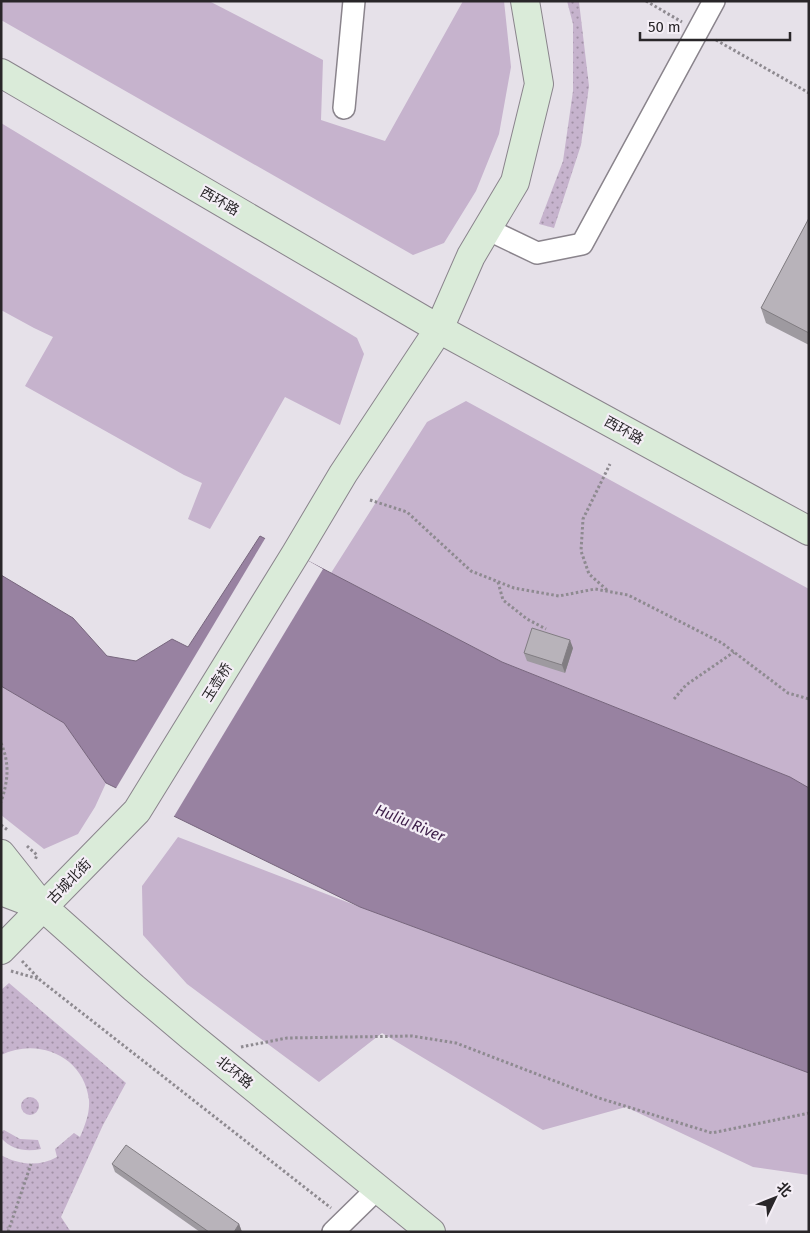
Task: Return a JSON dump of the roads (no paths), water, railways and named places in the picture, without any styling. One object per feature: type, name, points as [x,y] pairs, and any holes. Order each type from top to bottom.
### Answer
[{"type":"main road","points":[[439,329],[471,256],[516,182],[539,84],[524,1]]},
{"type":"main road","name":"西环路","points":[[1,73],[439,329],[809,531]]},
{"type":"main road","name":"玉壶桥","points":[[137,811],[343,474],[439,329]]},
{"type":"main road","name":"古城北街","points":[[6,955],[44,907],[137,811]]},
{"type":"main road","points":[[1,854],[44,907]]},
{"type":"main road","points":[[1,892],[44,907]]},
{"type":"main road","name":"北环路","points":[[44,907],[134,988],[211,1053],[431,1232]]},
{"type":"street","points":[[344,108],[354,1]]},
{"type":"street","points":[[487,229],[537,252],[582,244],[714,1]]},
{"type":"street","points":[[339,1226],[378,1188]]},
{"type":"water","name":"Huliu River","points":[[260,536],[502,662],[790,777],[809,788],[809,1073],[360,907],[106,783],[64,723],[1,686],[1,575],[73,618],[107,656],[136,661],[172,639],[188,647]]}]
